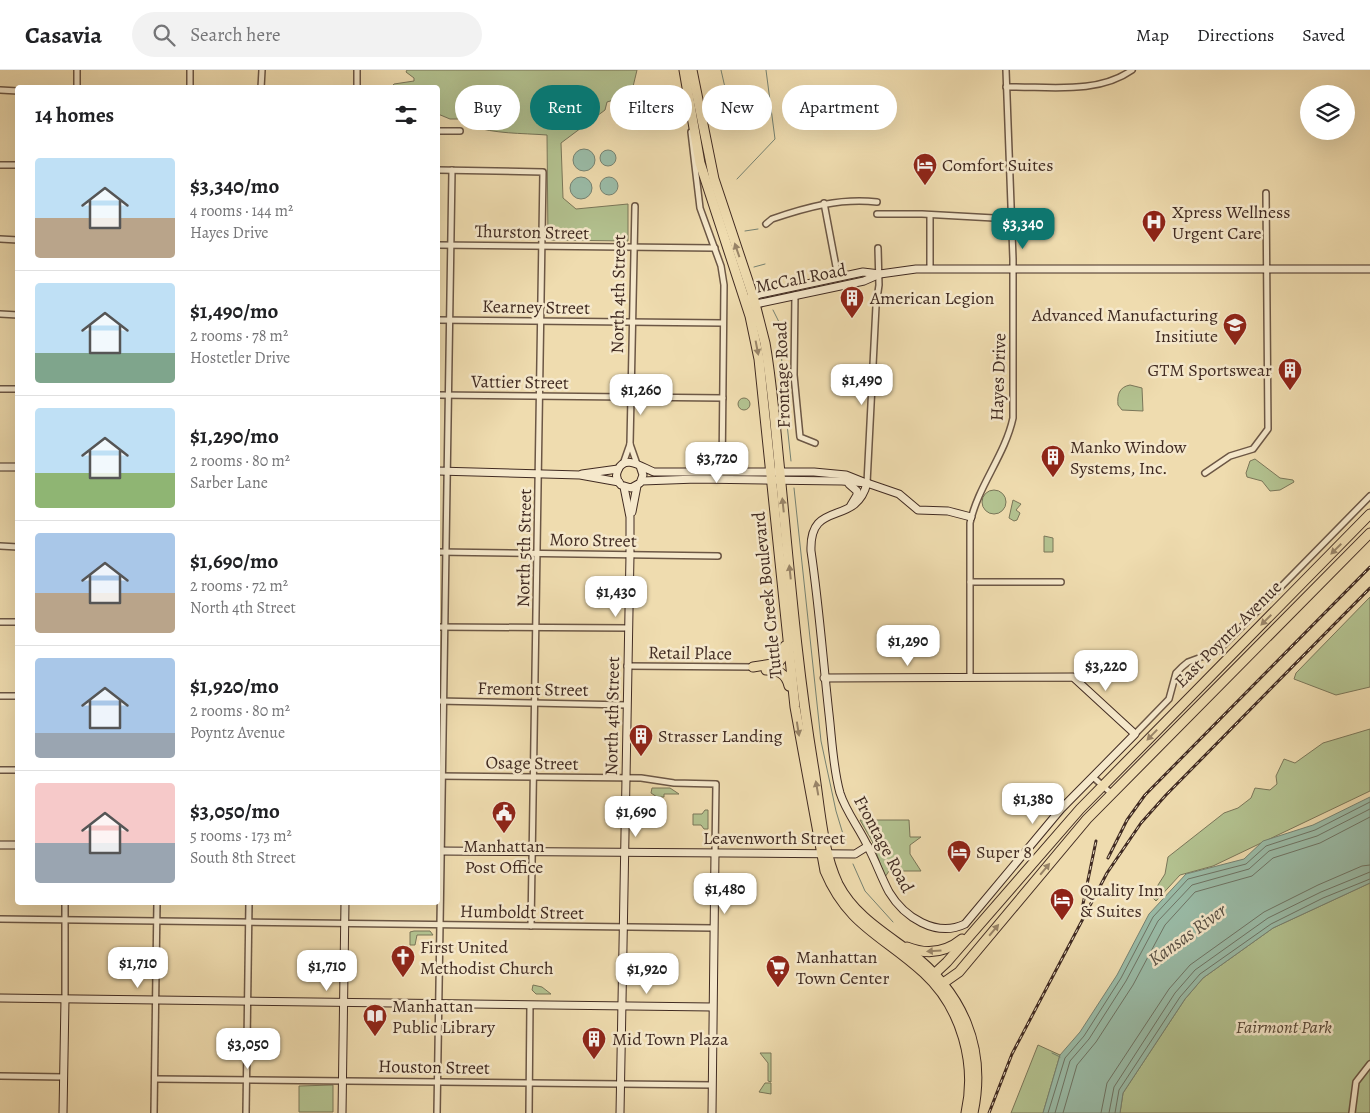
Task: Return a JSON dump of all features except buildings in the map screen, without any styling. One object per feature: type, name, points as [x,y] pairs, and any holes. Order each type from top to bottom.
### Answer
[{"type":"highway","name":"Tuttle Creek Boulevard","points":[[684,70],[686,85]]},
{"type":"highway","name":"Tuttle Creek Boulevard","points":[[692,70],[702,118]]},
{"type":"highway","name":"Tuttle Creek Boulevard","points":[[692,121],[700,163],[752,300]]},
{"type":"highway","points":[[694,172],[700,163],[704,146],[704,130]]},
{"type":"highway","name":"Tuttle Creek Boulevard","points":[[705,130],[718,192],[752,300],[768,362],[783,594],[795,707],[824,853],[834,890],[845,907],[870,932],[932,976]]},
{"type":"highway","name":"Tuttle Creek Boulevard","points":[[776,476],[824,853],[838,884],[847,898],[867,921],[894,941],[940,985]]},
{"type":"highway","name":"East Poyntz Avenue","points":[[932,976],[1102,786],[1370,514]]},
{"type":"highway","name":"East Poyntz Avenue","points":[[940,985],[958,972],[1072,837],[1112,794],[1370,532]]},
{"type":"highway","points":[[753,667],[774,665],[783,657],[785,651],[783,594]]},
{"type":"highway","points":[[753,667],[778,671],[784,675],[795,707]]},
{"type":"highway","points":[[894,941],[915,950],[935,952],[955,945],[971,934]]},
{"type":"highway","points":[[958,972],[954,986],[956,1001],[969,1029],[976,1061],[977,1088],[973,1113]]},
{"type":"highway","points":[[940,985],[956,1001]]},
{"type":"highway","points":[[940,985],[956,1018],[966,1046],[970,1086],[966,1113]]},
{"type":"street","points":[[77,70],[77,85]]},
{"type":"street","points":[[190,70],[190,85]]},
{"type":"street","points":[[262,70],[262,85]]},
{"type":"street","points":[[356,85],[357,70]]},
{"type":"street","name":"Hayes Drive","points":[[970,677],[971,517],[1008,437],[1013,418],[1012,219],[1006,70]]},
{"type":"street","points":[[1006,87],[1104,84],[1132,70]]},
{"type":"street","points":[[0,90],[15,90]]},
{"type":"street","points":[[440,131],[460,130]]},
{"type":"street","points":[[691,130],[694,172],[700,208],[716,248],[724,285],[723,471],[722,474],[697,479]]},
{"type":"street","points":[[0,165],[15,165]]},
{"type":"street","points":[[437,1113],[440,924],[440,701],[445,627],[452,170],[440,170]]},
{"type":"street","name":"North 5th Street","points":[[452,170],[544,172],[531,926]]},
{"type":"street","points":[[1205,473],[1230,456],[1253,450],[1268,429],[1266,193]]},
{"type":"street","points":[[766,224],[772,219],[824,203],[860,200],[877,202]]},
{"type":"street","points":[[817,291],[835,283],[838,277],[826,222],[824,203]]},
{"type":"street","name":"North 4th Street","points":[[620,467],[630,444],[635,206]]},
{"type":"street","points":[[878,214],[1012,219]]},
{"type":"street","points":[[930,215],[930,269]]},
{"type":"street","points":[[0,239],[15,240]]},
{"type":"street","name":"Thurston Street","points":[[440,245],[716,248]]},
{"type":"street","points":[[848,510],[860,502],[866,484],[876,306],[880,274],[878,248]]},
{"type":"street","name":"McCall Road","points":[[752,300],[820,281],[863,272],[880,274],[930,269],[1370,269]]},
{"type":"street","name":"McCall Road","points":[[752,300],[817,291],[864,281],[880,274]]},
{"type":"street","points":[[796,295],[820,281]]},
{"type":"street","name":"Frontage Road","points":[[796,295],[794,375],[800,437],[815,443]]},
{"type":"street","points":[[0,314],[15,314]]},
{"type":"street","name":"Kearney Street","points":[[440,320],[723,323]]},
{"type":"street","points":[[0,389],[15,389]]},
{"type":"street","name":"Vattier Street","points":[[440,395],[723,398]]},
{"type":"street","name":"North 4th Street","points":[[630,444],[638,465]]},
{"type":"street","points":[[580,475],[620,467],[631,462],[654,472],[723,471],[842,480],[866,484],[899,494],[918,510],[948,511],[971,517]]},
{"type":"street","points":[[638,465],[643,472],[640,484]]},
{"type":"street","points":[[0,467],[15,467]]},
{"type":"street","points":[[620,467],[621,485]]},
{"type":"street","points":[[440,471],[580,475],[631,488],[640,484],[697,479],[846,474],[866,484]]},
{"type":"street","points":[[842,480],[855,487],[857,491],[855,500],[848,510]]},
{"type":"street","name":"North 4th Street","points":[[630,517],[640,484]]},
{"type":"street","name":"North 4th Street","points":[[620,1113],[630,555],[630,517],[621,485]]},
{"type":"street","name":"Frontage Road","points":[[848,510],[822,519],[813,533],[811,543],[834,766],[841,794],[890,894],[904,910],[923,924],[934,928],[957,928],[965,924],[1061,809],[1169,699],[1176,674],[1182,667],[1188,662],[1218,651],[1370,496]]},
{"type":"street","points":[[0,546],[15,547]]},
{"type":"street","name":"Moro Street","points":[[440,552],[718,556]]},
{"type":"street","points":[[970,582],[1061,582]]},
{"type":"street","points":[[0,622],[15,622]]},
{"type":"street","points":[[440,627],[629,628]]},
{"type":"street","name":"Retail Place","points":[[627,666],[753,667]]},
{"type":"street","points":[[824,678],[1073,677],[1135,734]]},
{"type":"street","points":[[0,696],[15,696]]},
{"type":"street","name":"Fremont Street","points":[[440,701],[627,704]]},
{"type":"street","points":[[0,770],[15,770]]},
{"type":"street","name":"Osage Street","points":[[440,776],[647,778],[674,783],[716,784],[715,853]]},
{"type":"street","points":[[1093,777],[1112,794]]},
{"type":"street","points":[[0,845],[15,845]]},
{"type":"street","name":"Leavenworth Street","points":[[440,851],[855,854],[868,846]]},
{"type":"street","points":[[712,1113],[715,853]]},
{"type":"street","points":[[63,1113],[65,905]]},
{"type":"street","points":[[154,1113],[157,905]]},
{"type":"street","points":[[246,1113],[249,905]]},
{"type":"street","points":[[342,1113],[345,905]]},
{"type":"street","name":"Humboldt Street","points":[[0,919],[713,928]]},
{"type":"street","points":[[0,998],[712,1007]]},
{"type":"street","points":[[529,1113],[530,1004]]},
{"type":"street","points":[[1352,1113],[1356,1082],[1370,1064]]},
{"type":"street","points":[[0,1076],[64,1077]]},
{"type":"street","name":"Houston Street","points":[[155,1079],[712,1085]]},
{"type":"green space","points":[[407,70],[637,70],[633,85],[610,85],[610,101],[607,102],[605,110],[600,114],[600,85],[530,85],[530,130],[578,130],[561,143],[563,198],[576,209],[628,204],[628,241],[548,240],[547,135],[490,130],[520,130],[520,85],[455,85],[455,119],[450,119],[440,115],[440,85],[393,85],[414,81],[414,78],[406,72]]},
{"type":"green space","points":[[1130,385],[1142,388],[1143,411],[1122,410],[1118,405],[1121,390]]},
{"type":"green space","points":[[746,398],[749,399],[749,409],[742,410],[739,409],[738,402],[739,399]]},
{"type":"green space","points":[[1255,459],[1280,478],[1293,480],[1294,482],[1280,490],[1270,491],[1262,481],[1247,477],[1246,473],[1250,461]]},
{"type":"green space","points":[[994,490],[1003,493],[1006,502],[1003,511],[994,514],[985,511],[982,502],[985,493]]},
{"type":"green space","points":[[1013,500],[1021,504],[1016,510],[1020,513],[1017,520],[1014,521],[1009,518]]},
{"type":"green space","points":[[1044,536],[1053,538],[1053,552],[1044,552]]},
{"type":"green space","points":[[1370,597],[1370,687],[1336,695],[1294,679],[1296,673]]},
{"type":"green space","points":[[1370,729],[1370,791],[1213,866],[1180,875],[1156,901],[1151,896],[1165,874],[1168,857],[1224,813],[1238,808],[1251,798],[1255,788],[1270,790],[1277,784],[1276,776],[1284,759],[1295,763],[1323,743]]},
{"type":"green space","points":[[652,788],[670,788],[679,794],[664,794],[664,797],[657,797],[651,793]]},
{"type":"green space","points":[[705,810],[708,810],[708,829],[704,829],[701,825],[693,825],[693,814],[702,814]]},
{"type":"green space","points":[[860,820],[909,820],[910,837],[921,837],[910,845],[910,854],[921,871],[889,871],[885,877],[872,841]]},
{"type":"green space","name":"Fairmont Park","points":[[1370,883],[1370,1113],[1120,1113],[1123,1093],[1185,999],[1203,978],[1273,928]]},
{"type":"green space","points":[[430,931],[433,935],[417,935],[415,945],[410,945],[410,932]]},
{"type":"green space","points":[[533,985],[542,987],[551,994],[536,994],[532,990]]},
{"type":"green space","points":[[1038,1045],[1060,1055],[1043,1113],[1011,1113]]},
{"type":"green space","points":[[760,1053],[771,1053],[771,1082],[768,1081],[768,1063]]},
{"type":"green space","points":[[765,1083],[771,1083],[771,1094],[759,1092]]},
{"type":"green space","points":[[333,1085],[333,1112],[299,1112],[299,1086]]},
{"type":"water","points":[[584,149],[594,156],[595,160],[588,170],[584,171],[574,164],[573,160],[580,150]]},
{"type":"water","points":[[605,150],[611,150],[616,155],[614,164],[605,166],[600,161],[600,155]]},
{"type":"water","points":[[581,177],[591,184],[592,188],[585,198],[581,199],[571,192],[570,188],[577,178]]},
{"type":"water","points":[[609,177],[615,180],[618,186],[615,192],[609,195],[603,192],[600,186],[603,180]]},
{"type":"water","name":"Kansas River","points":[[1370,797],[1370,883],[1273,928],[1203,978],[1185,999],[1123,1093],[1120,1113],[1043,1113],[1060,1055],[1080,1032],[1117,975],[1149,914],[1186,874],[1244,859],[1263,841],[1313,825]]},
{"type":"waterway","points":[[721,70],[724,85]]},
{"type":"waterway","points":[[737,179],[775,139],[766,70]]},
{"type":"waterway","points":[[745,231],[758,229]]},
{"type":"waterway","points":[[754,267],[765,264]]},
{"type":"waterway","points":[[773,310],[780,324],[783,387],[791,461]]},
{"type":"waterway","points":[[794,488],[821,741],[836,811],[846,844]]},
{"type":"waterway","points":[[853,864],[865,891],[893,922]]},
{"type":"waterway","points":[[1052,1053],[1060,1057]]},
{"type":"railway","points":[[1108,858],[1127,820],[1145,795],[1370,567]]},
{"type":"railway","points":[[989,1113],[1012,1054],[1107,873],[1141,823],[1166,795],[1370,588]]},
{"type":"railway","points":[[1082,909],[1096,841]]},
{"type":"place","name":"Comfort Suites","points":[[925,186]]},
{"type":"place","name":"Xpress Wellness Urgent Care","points":[[1154,243]]},
{"type":"place","name":"American Legion","points":[[852,319]]},
{"type":"place","name":"Advanced Manufacturing Insitiute","points":[[1235,346]]},
{"type":"place","name":"GTM Sportswear","points":[[1290,391]]},
{"type":"place","name":"Manko Window Systems, Inc.","points":[[1053,478]]},
{"type":"place","name":"Strasser Landing","points":[[641,757]]},
{"type":"place","name":"Manhattan Post Office","points":[[504,834]]},
{"type":"place","name":"Super 8","points":[[959,873]]},
{"type":"place","name":"Quality Inn & Suites","points":[[1062,921]]},
{"type":"place","name":"First United Methodist Church","points":[[403,978]]},
{"type":"place","name":"Manhattan Town Center","points":[[778,988]]},
{"type":"place","name":"Manhattan Public Library","points":[[375,1037]]},
{"type":"place","name":"Mid Town Plaza","points":[[594,1060]]}]
